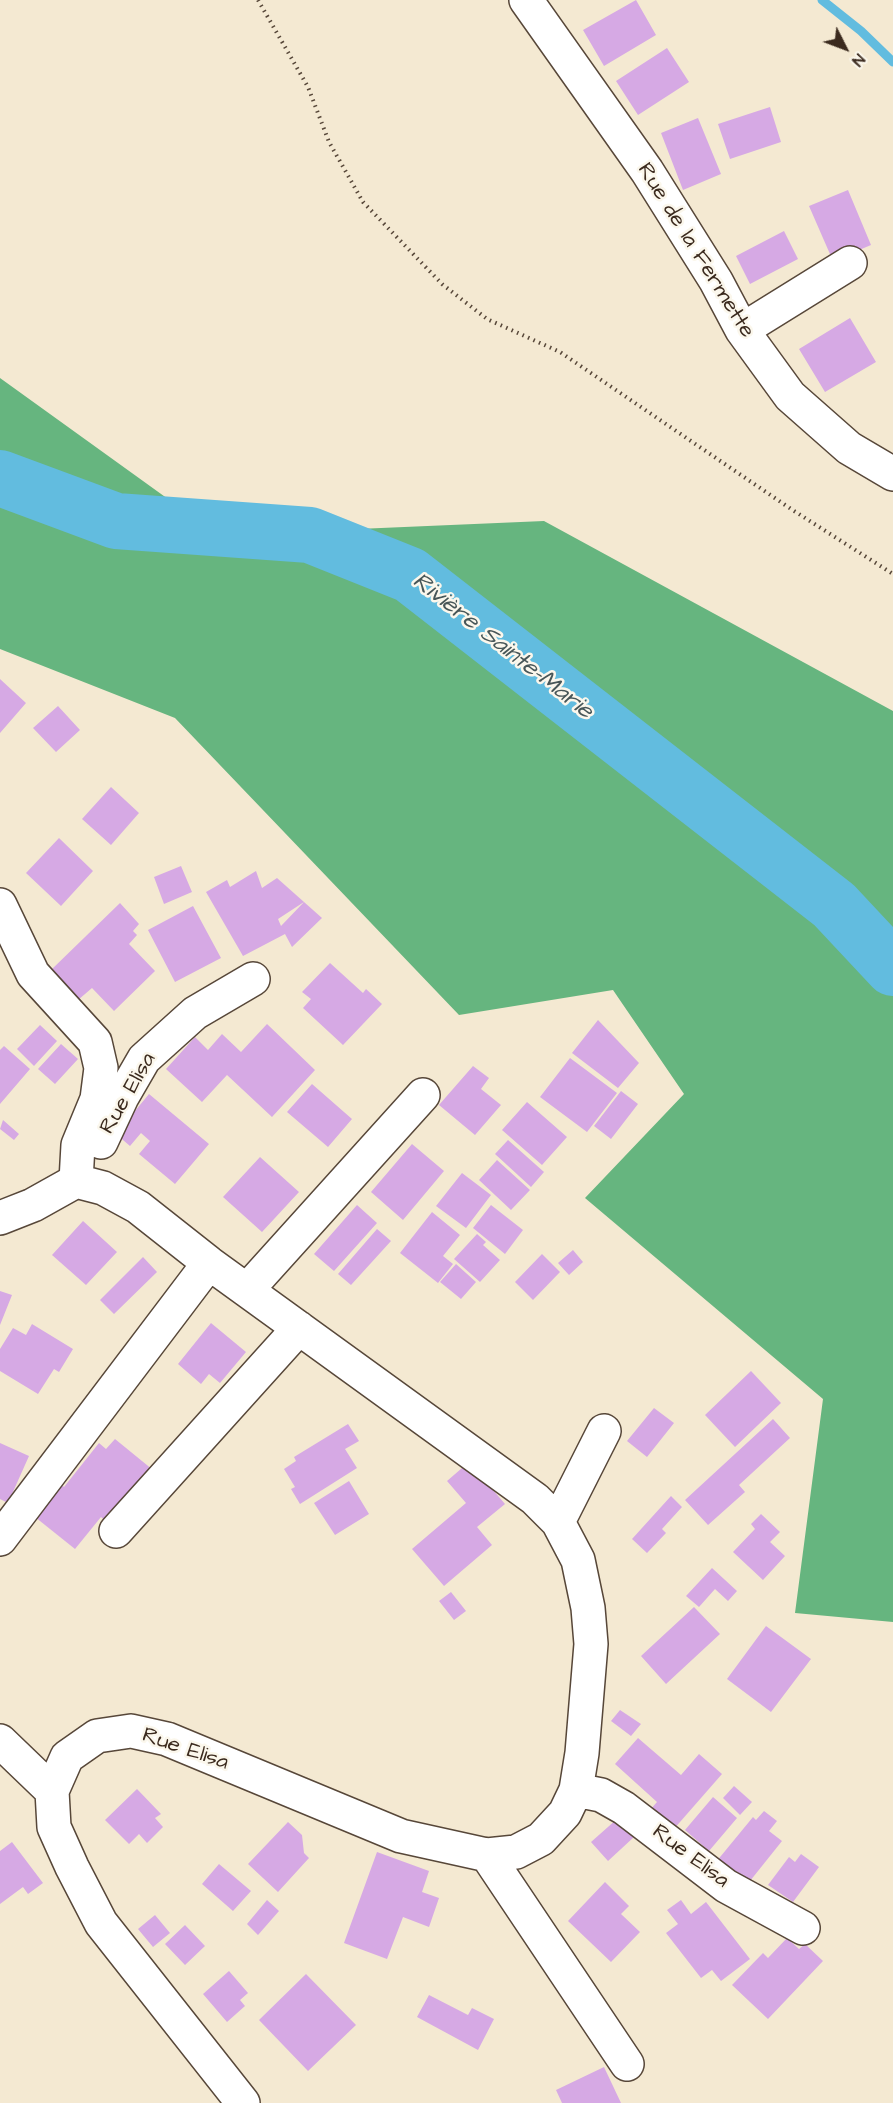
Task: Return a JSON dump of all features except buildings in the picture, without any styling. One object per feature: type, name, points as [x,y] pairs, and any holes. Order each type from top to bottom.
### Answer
[{"type":"street","name":"Rue de la Fermette","points":[[526,0],[647,171],[716,281],[742,330],[790,396],[849,448],[893,474]]},
{"type":"street","points":[[742,330],[850,263]]},
{"type":"street","points":[[0,905],[33,974],[95,1042],[101,1068],[97,1099],[78,1145],[76,1181]]},
{"type":"street","name":"Rue Elisa","points":[[0,1218],[33,1206],[76,1181],[100,1145],[122,1097],[144,1059],[195,1012],[253,979]]},
{"type":"street","points":[[247,1290],[423,1095]]},
{"type":"street","name":"Rue Elisa","points":[[76,1181],[103,1188],[138,1207],[209,1263],[535,1498],[558,1522],[578,1560],[588,1608],[591,1644],[582,1753],[576,1790],[565,1813],[541,1839],[516,1852],[487,1855],[401,1836],[167,1739],[131,1731],[97,1736],[67,1757],[52,1791],[54,1827],[101,1923],[243,2103]]},
{"type":"street","points":[[0,1539],[209,1263]]},
{"type":"street","points":[[116,1531],[299,1328]]},
{"type":"street","points":[[558,1522],[604,1431]]},
{"type":"street","points":[[0,1741],[52,1791]]},
{"type":"street","name":"Rue Elisa","points":[[576,1790],[601,1795],[624,1808],[726,1886],[803,1928]]},
{"type":"street","points":[[487,1855],[627,2064]]},
{"type":"path","points":[[258,0],[308,87],[329,142],[363,202],[442,284],[487,319],[561,352],[791,509],[893,574]]},
{"type":"green space","points":[[0,378],[218,535],[544,521],[893,711],[893,1622],[795,1613],[823,1399],[585,1198],[684,1094],[613,990],[459,1015],[175,718],[0,649]]},
{"type":"waterway","points":[[822,0],[861,31],[893,62]]},
{"type":"waterway","name":"Rivière Sainte-Marie","points":[[0,478],[116,521],[310,535],[410,575],[834,905],[893,968]]}]
